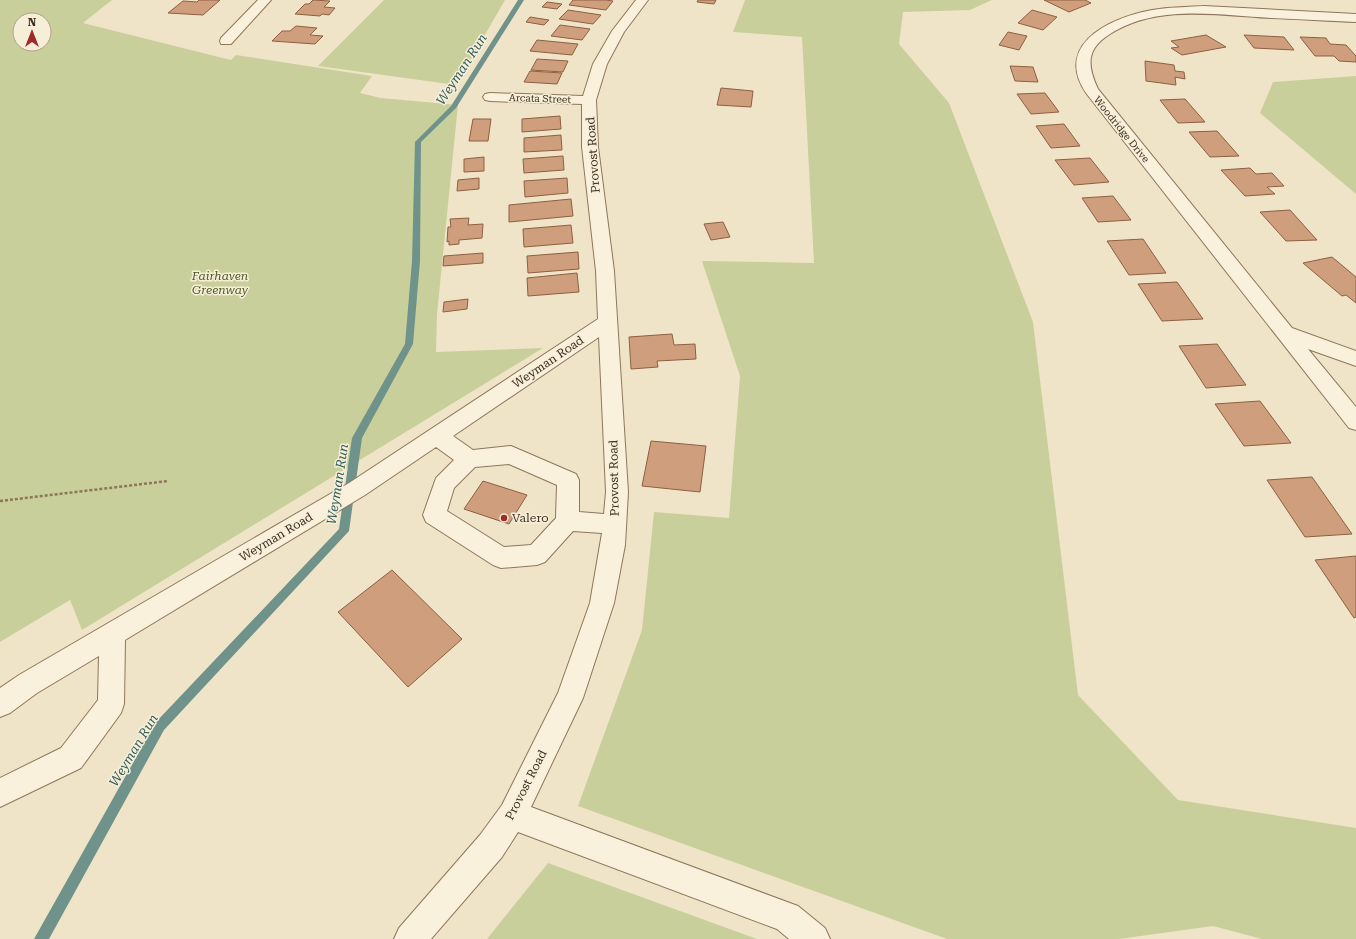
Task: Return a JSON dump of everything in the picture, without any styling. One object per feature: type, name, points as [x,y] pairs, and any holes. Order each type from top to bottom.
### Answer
[{"type":"street","points":[[226,41],[265,0]]},
{"type":"street","name":"Provost Road","points":[[410,939],[491,846],[512,815],[570,698],[602,603],[613,545],[617,492],[605,271],[590,147],[589,100],[600,64],[618,31],[642,0]]},
{"type":"street","name":"Woodridge Drive","points":[[1356,18],[1199,10],[1170,11],[1122,22],[1104,31],[1089,43],[1083,58],[1084,76],[1091,90],[1356,422]]},
{"type":"street","name":"Arcata Street","points":[[490,97],[589,100]]},
{"type":"street","name":"Weyman Road","points":[[0,704],[28,684],[300,524],[434,439],[607,322]]},
{"type":"street","points":[[1286,333],[1356,359]]},
{"type":"street","points":[[434,439],[470,459],[511,455],[568,480],[568,521],[537,555],[501,558],[434,515],[444,484],[470,459]]},
{"type":"street","points":[[568,521],[614,524]]},
{"type":"street","points":[[0,793],[71,758],[111,704],[112,634]]},
{"type":"street","points":[[512,815],[787,917],[814,939]]},
{"type":"path","points":[[0,502],[168,480]]},
{"type":"green space","name":"Fairhaven Greenway","points":[[0,0],[112,0],[83,23],[231,60],[236,55],[372,76],[360,93],[381,98],[458,105],[437,314],[436,352],[543,348],[82,630],[70,600],[0,642]]},
{"type":"green space","points":[[384,0],[505,0],[456,85],[318,66]]},
{"type":"green space","points":[[745,0],[992,0],[970,10],[903,12],[899,44],[949,103],[1033,322],[1078,695],[1178,800],[1356,828],[1356,939],[1262,939],[1213,926],[1119,939],[947,939],[578,806],[642,630],[654,512],[729,518],[740,376],[702,261],[814,263],[802,37],[733,32]]},
{"type":"green space","points":[[1356,76],[1356,194],[1260,113],[1273,82]]},
{"type":"green space","points":[[548,863],[757,939],[487,939]]},
{"type":"building","points":[[199,0],[220,0],[203,15],[168,13],[183,1],[197,2]]},
{"type":"building","points":[[313,0],[330,1],[324,7],[335,8],[329,15],[322,14],[320,16],[295,14],[305,4],[309,4]]},
{"type":"building","points":[[573,0],[613,1],[606,10],[569,5]]},
{"type":"building","points":[[698,0],[716,0],[714,4],[697,2]]},
{"type":"building","points":[[1044,0],[1085,0],[1091,3],[1069,12]]},
{"type":"building","points":[[547,2],[562,4],[557,9],[542,7]]},
{"type":"building","points":[[568,10],[601,15],[593,24],[559,19]]},
{"type":"building","points":[[1032,10],[1057,17],[1043,30],[1018,23]]},
{"type":"building","points":[[530,17],[549,20],[544,25],[526,22]]},
{"type":"building","points":[[560,25],[590,29],[582,40],[551,36]]},
{"type":"building","points":[[296,26],[317,28],[310,35],[323,36],[315,44],[272,41],[282,31],[290,31]]},
{"type":"building","points":[[1008,32],[1027,36],[1019,50],[999,45]]},
{"type":"building","points":[[1206,35],[1226,47],[1182,55],[1171,48],[1179,47],[1171,41]]},
{"type":"building","points":[[1244,35],[1284,37],[1294,50],[1254,48]]},
{"type":"building","points":[[1300,37],[1326,38],[1330,44],[1346,45],[1356,56],[1356,62],[1339,61],[1334,56],[1315,56]]},
{"type":"building","points":[[537,40],[578,44],[572,55],[530,51]]},
{"type":"building","points":[[537,59],[568,61],[563,72],[531,70]]},
{"type":"building","points":[[1145,61],[1174,65],[1175,71],[1184,72],[1185,79],[1175,77],[1176,85],[1146,81]]},
{"type":"building","points":[[1010,66],[1033,67],[1038,82],[1015,81]]},
{"type":"building","points":[[530,71],[562,73],[557,84],[524,82]]},
{"type":"building","points":[[721,88],[753,91],[751,107],[717,105]]},
{"type":"building","points":[[1045,93],[1059,112],[1031,114],[1017,94]]},
{"type":"building","points":[[1185,99],[1205,122],[1178,123],[1160,100]]},
{"type":"building","points":[[560,116],[561,129],[522,132],[522,119]]},
{"type":"building","points":[[473,119],[491,119],[488,141],[469,141]]},
{"type":"building","points":[[1064,124],[1080,146],[1051,148],[1036,126]]},
{"type":"building","points":[[1217,131],[1239,156],[1210,157],[1189,132]]},
{"type":"building","points":[[561,135],[562,150],[524,152],[524,138]]},
{"type":"building","points":[[563,156],[564,170],[524,173],[523,159]]},
{"type":"building","points":[[484,157],[484,171],[464,172],[464,159]]},
{"type":"building","points":[[1090,158],[1109,182],[1074,185],[1055,160]]},
{"type":"building","points":[[1250,168],[1256,174],[1272,173],[1284,186],[1267,187],[1275,194],[1245,196],[1221,170]]},
{"type":"building","points":[[479,178],[479,189],[457,191],[458,180]]},
{"type":"building","points":[[567,178],[568,193],[525,197],[524,181]]},
{"type":"building","points":[[1113,196],[1131,220],[1098,222],[1082,198]]},
{"type":"building","points":[[571,199],[573,216],[509,222],[509,205]]},
{"type":"building","points":[[1290,210],[1317,240],[1286,241],[1260,212]]},
{"type":"building","points":[[469,218],[468,225],[483,224],[482,238],[459,240],[459,244],[449,245],[449,241],[447,242],[448,227],[451,227],[450,219]]},
{"type":"building","points":[[723,222],[730,237],[711,240],[704,224]]},
{"type":"building","points":[[571,225],[573,243],[524,247],[523,229]]},
{"type":"building","points":[[1143,239],[1166,273],[1129,275],[1107,241]]},
{"type":"building","points":[[578,252],[579,269],[528,273],[527,256]]},
{"type":"building","points":[[483,253],[483,263],[443,266],[444,256]]},
{"type":"building","points":[[1332,257],[1356,277],[1356,303],[1346,295],[1342,296],[1303,263]]},
{"type":"building","points":[[577,273],[579,292],[528,296],[527,278]]},
{"type":"building","points":[[1177,282],[1203,319],[1162,321],[1138,284]]},
{"type":"building","points":[[468,299],[467,309],[443,312],[444,302]]},
{"type":"building","points":[[672,334],[674,345],[695,344],[696,359],[657,361],[658,367],[631,369],[629,337]]},
{"type":"building","points":[[1217,344],[1246,385],[1206,388],[1179,346]]},
{"type":"building","points":[[1260,401],[1291,443],[1244,446],[1215,404]]},
{"type":"building","points":[[651,441],[706,446],[700,492],[642,486]]},
{"type":"building","points":[[1312,477],[1352,534],[1305,537],[1267,480]]},
{"type":"building","points":[[483,481],[527,495],[509,524],[464,509]]},
{"type":"building","points":[[1356,556],[1356,617],[1354,618],[1315,560]]},
{"type":"building","points":[[392,570],[462,639],[408,687],[338,612]]},
{"type":"waterway","name":"Weyman Run","points":[[41,939],[160,726],[344,531],[357,438],[409,344],[416,261],[418,142],[454,107],[521,0]]},
{"type":"place","name":"Valero","points":[[504,518]]}]
